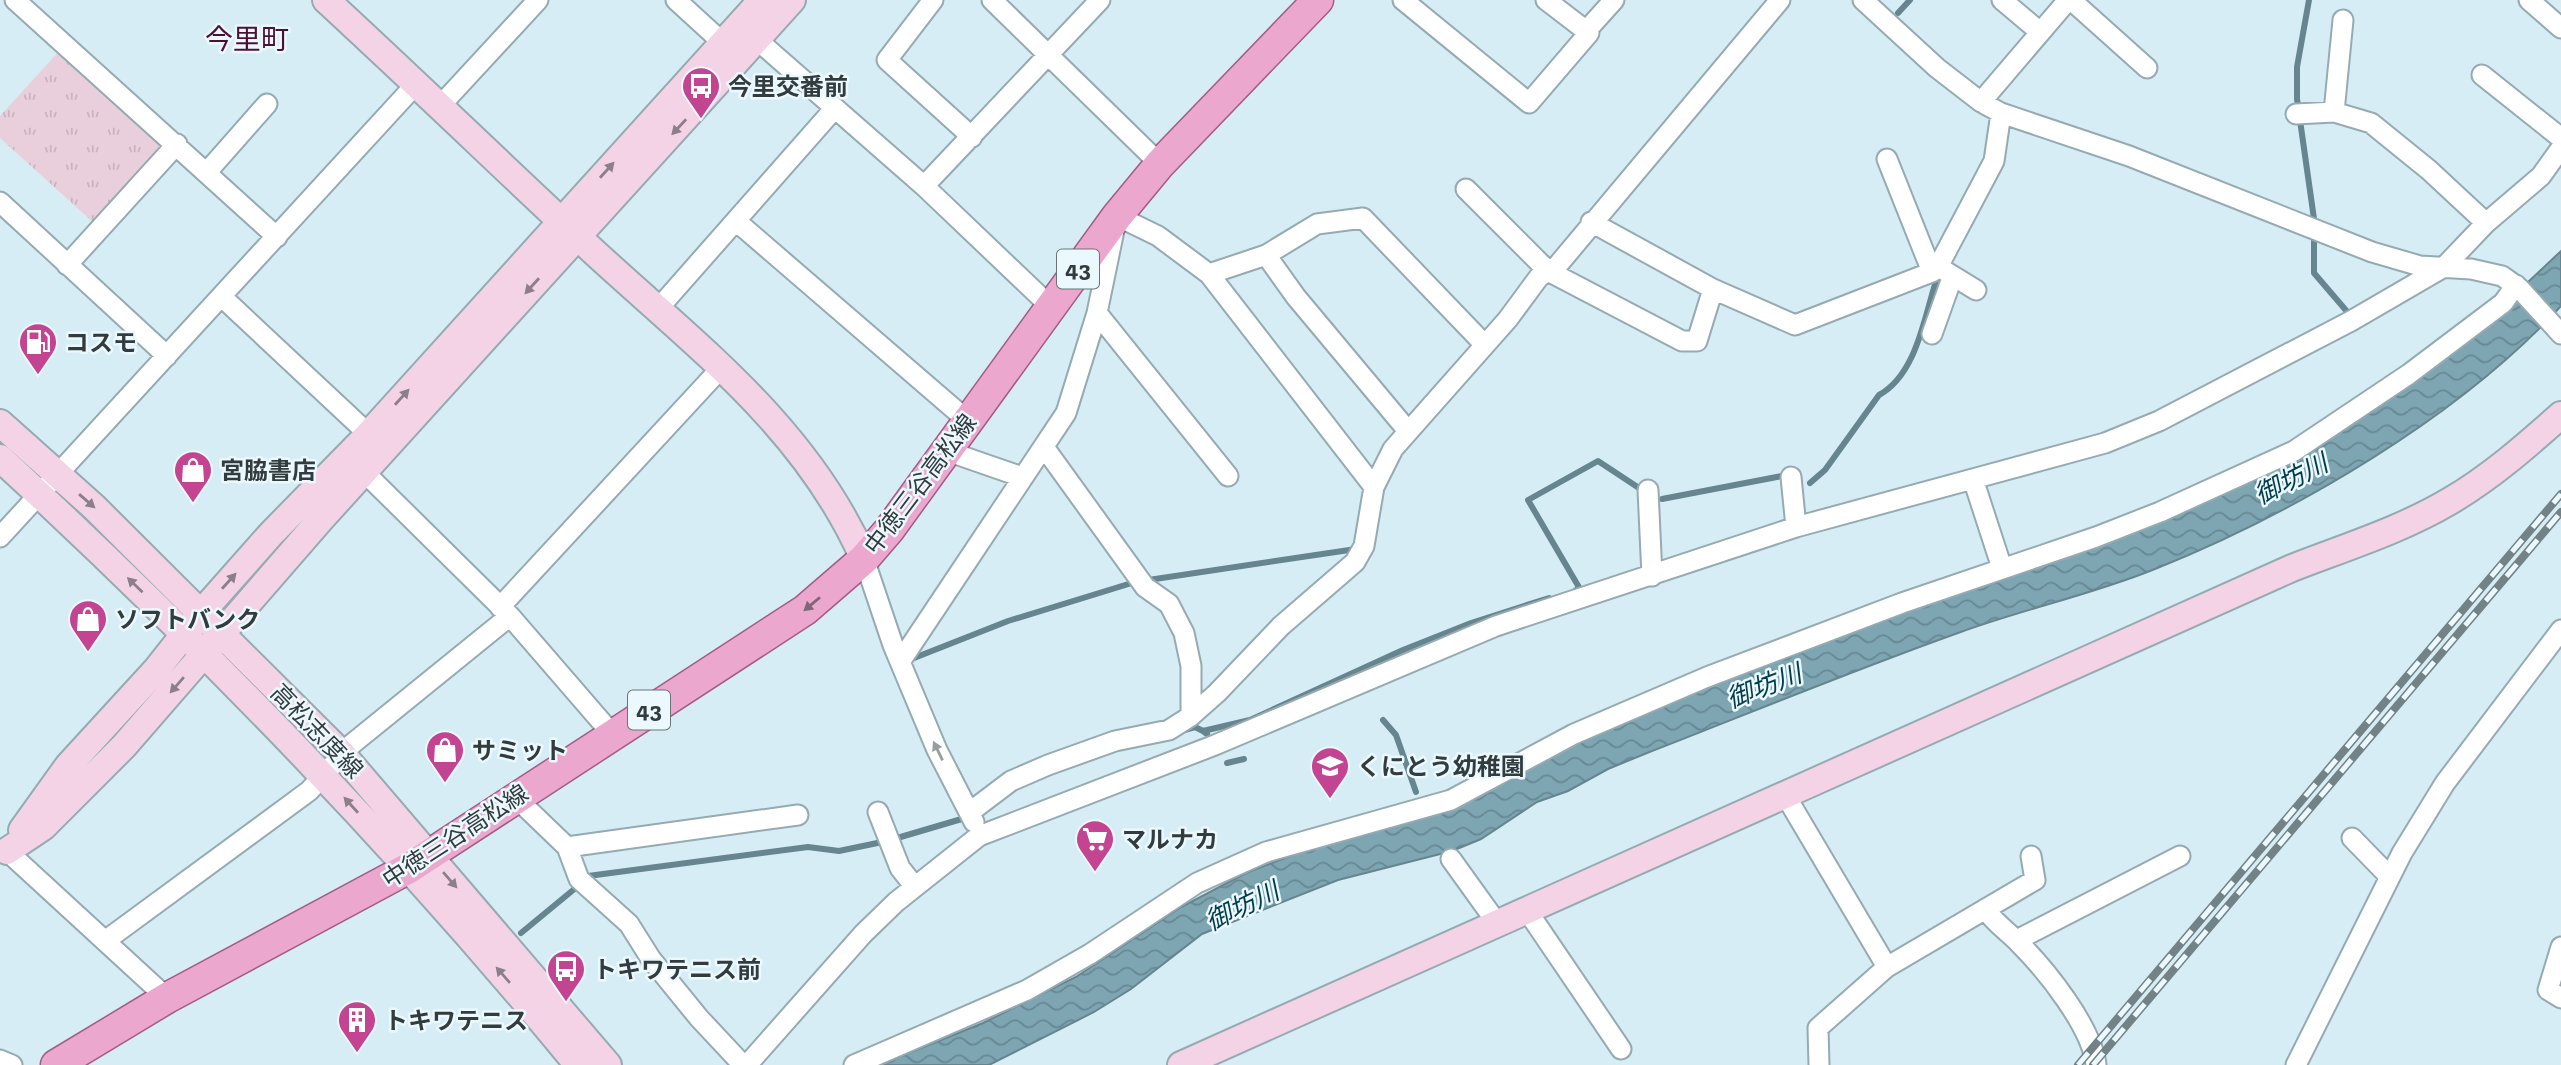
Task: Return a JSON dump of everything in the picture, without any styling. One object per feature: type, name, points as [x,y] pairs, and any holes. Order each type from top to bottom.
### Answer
[{"type":"main road","name":"中徳三谷高松線","points":[[56,1065],[167,998],[419,862],[805,610],[864,559],[947,452],[1117,216],[1160,164],[1318,0]]},
{"type":"street","points":[[15,0],[277,237]]},
{"type":"street","points":[[326,0],[657,310],[722,367],[772,417],[811,464],[832,494],[864,559],[900,663],[937,750],[970,812],[979,836]]},
{"type":"street","points":[[676,0],[835,108],[924,186],[1051,307]]},
{"type":"street","points":[[740,46],[762,0]]},
{"type":"street","points":[[4,855],[43,827],[124,746],[213,642],[357,464],[570,228],[740,46],[792,0]]},
{"type":"street","points":[[933,0],[887,60],[972,136]]},
{"type":"street","points":[[992,0],[1160,164]]},
{"type":"street","points":[[924,186],[1100,0]]},
{"type":"street","points":[[1403,0],[1529,103],[1614,0]]},
{"type":"street","points":[[1546,0],[1587,30]]},
{"type":"street","points":[[970,812],[1011,781],[1115,741],[1169,730],[1191,716],[1281,626],[1354,562],[1364,546],[1374,488],[1393,449],[1485,345],[1539,277],[1557,266],[1591,222],[1648,160],[1780,0]]},
{"type":"street","points":[[1863,0],[1937,68],[1981,102],[2001,113],[2129,156],[2340,242],[2408,263],[2502,275],[2518,286],[2556,328]]},
{"type":"street","points":[[2003,0],[2040,32]]},
{"type":"street","points":[[1981,102],[2070,0],[2147,68]]},
{"type":"street","points":[[2529,0],[2561,28]]},
{"type":"street","points":[[440,106],[535,1]]},
{"type":"street","points":[[2334,112],[2343,20]]},
{"type":"street","points":[[2482,75],[2561,138]]},
{"type":"street","points":[[0,537],[416,83]]},
{"type":"street","points":[[207,172],[268,104]]},
{"type":"street","points":[[657,310],[835,108]]},
{"type":"street","points":[[2296,114],[2334,112],[2371,123],[2429,170],[2486,223]]},
{"type":"street","points":[[1932,334],[1941,272],[1994,161],[2001,113]]},
{"type":"street","points":[[67,265],[177,144]]},
{"type":"street","points":[[515,797],[567,847],[579,879],[629,924],[651,959],[691,1008],[745,1065],[863,934],[915,887],[979,836],[1156,769],[1496,625],[1796,527],[2105,443],[2159,421],[2351,321],[2444,267],[2486,223],[2541,176],[2561,148]]},
{"type":"street","points":[[1887,159],[1941,272],[1976,290]]},
{"type":"street","points":[[1466,190],[1548,271],[1682,341],[1697,341],[1713,289]]},
{"type":"street","points":[[0,202],[167,356]]},
{"type":"street","points":[[900,663],[924,631],[1021,477],[1066,413],[1097,313],[1117,216],[1157,236],[1209,274],[1374,488]]},
{"type":"street","points":[[1209,274],[1266,255],[1317,224],[1363,218],[1485,345]]},
{"type":"street","points":[[736,220],[968,421]]},
{"type":"street","points":[[1591,222],[1713,289],[1795,325],[1941,272]]},
{"type":"street","points":[[1266,255],[1296,297],[1408,431]]},
{"type":"street","points":[[854,1065],[1027,990],[1090,954],[1197,883],[1266,852],[1451,800],[1574,734],[1707,677],[2002,568],[2096,537],[2160,512],[2294,451],[2429,358],[2503,303],[2518,286]]},
{"type":"street","points":[[222,297],[377,442]]},
{"type":"street","points":[[1097,313],[1228,477]]},
{"type":"street","points":[[105,941],[309,791],[342,754],[505,611],[722,367]]},
{"type":"street","points":[[1181,1065],[2292,568],[2378,536],[2451,500],[2498,468],[2561,415]]},
{"type":"street","name":"高松志度線","points":[[0,423],[94,507],[213,642],[342,754],[419,862],[578,1065]]},
{"type":"street","points":[[1044,447],[1145,587],[1168,604],[1174,614],[1184,633],[1191,666],[1191,716]]},
{"type":"street","points":[[947,452],[1021,477]]},
{"type":"street","name":"高松志度線","points":[[0,458],[39,494],[193,622]]},
{"type":"street","points":[[357,464],[505,611],[612,734]]},
{"type":"street","points":[[4,855],[68,766],[156,670],[193,622],[271,534],[357,464]]},
{"type":"street","points":[[1791,477],[1796,527]]},
{"type":"street","points":[[1973,479],[2002,568]]},
{"type":"street","points":[[1648,490],[1652,576]]},
{"type":"street","points":[[2296,1065],[2390,877],[2445,783],[2561,630]]},
{"type":"street","name":"高松志度線","points":[[213,642],[324,775],[419,862],[608,1065]]},
{"type":"street","points":[[1154,734],[1156,769]]},
{"type":"street","points":[[1784,793],[1887,967]]},
{"type":"street","points":[[878,812],[900,867],[915,887]]},
{"type":"street","points":[[567,847],[798,814]]},
{"type":"street","points":[[2352,838],[2390,877]]},
{"type":"street","points":[[4,855],[167,998]]},
{"type":"street","points":[[1819,1065],[1818,1028],[1887,967],[2035,880],[2031,856]]},
{"type":"street","points":[[2017,940],[2180,856]]},
{"type":"street","points":[[1451,859],[1497,923]]},
{"type":"street","points":[[1526,909],[1620,1049]]},
{"type":"street","points":[[1985,909],[1996,925],[2017,940],[2063,995],[2085,1034],[2096,1065]]},
{"type":"street","points":[[2561,947],[2548,990],[2561,998]]},
{"type":"street","points":[[0,1060],[12,1065]]},
{"type":"green space","points":[[60,50],[166,146],[95,224],[0,138],[0,116]]},
{"type":"water","name":"御坊川","points":[[2561,251],[2561,306],[2520,347],[2425,423],[2372,458],[2263,520],[2155,569],[1958,633],[1647,753],[1608,769],[1568,791],[1537,802],[1481,839],[1452,851],[1338,880],[1202,934],[1131,989],[1094,1012],[989,1065],[879,1065],[983,1023],[1076,977],[1181,907],[1248,872],[1325,843],[1621,718],[2265,471],[2493,315]]},
{"type":"waterway","points":[[1898,13],[1910,0]]},
{"type":"waterway","points":[[2309,0],[2297,67],[2297,99],[2315,226]]},
{"type":"waterway","points":[[2314,234],[2314,273],[2350,315]]},
{"type":"waterway","points":[[1810,483],[1825,470],[1879,395],[1903,372],[1919,339],[1939,272]]},
{"type":"waterway","points":[[1576,590],[1580,589],[1528,500],[1598,461],[1642,490]]},
{"type":"waterway","points":[[1662,499],[1782,476]]},
{"type":"waterway","points":[[909,660],[1008,621],[1135,582],[1356,549]]},
{"type":"waterway","points":[[1207,734],[1203,731],[1250,720],[1403,650],[1471,623],[1549,598]]},
{"type":"waterway","points":[[1383,720],[1396,735],[1416,792]]},
{"type":"waterway","points":[[1181,731],[1195,727],[1203,731]]},
{"type":"waterway","points":[[1227,763],[1244,759]]},
{"type":"waterway","points":[[588,876],[808,847],[839,851],[887,841],[965,818]]},
{"type":"waterway","points":[[521,933],[578,886]]},
{"type":"railway","points":[[2078,1065],[2561,494]]},
{"type":"railway","points":[[2093,1065],[2561,512]]},
{"type":"place","name":"今里交番前","points":[[701,120]]},
{"type":"place","name":"コスモ","points":[[38,376]]},
{"type":"place","name":"宮脇書店","points":[[193,504]]},
{"type":"place","name":"ソフトバンク","points":[[88,653]]},
{"type":"place","name":"サミット","points":[[445,784]]},
{"type":"place","name":"くにとう幼稚園","points":[[1330,800]]},
{"type":"place","name":"マルナカ","points":[[1095,873]]},
{"type":"place","name":"トキワテニス前","points":[[566,1003]]},
{"type":"place","name":"トキワテニス","points":[[357,1054]]},
{"type":"district","name":"今里町","points":[[247,39]]}]
